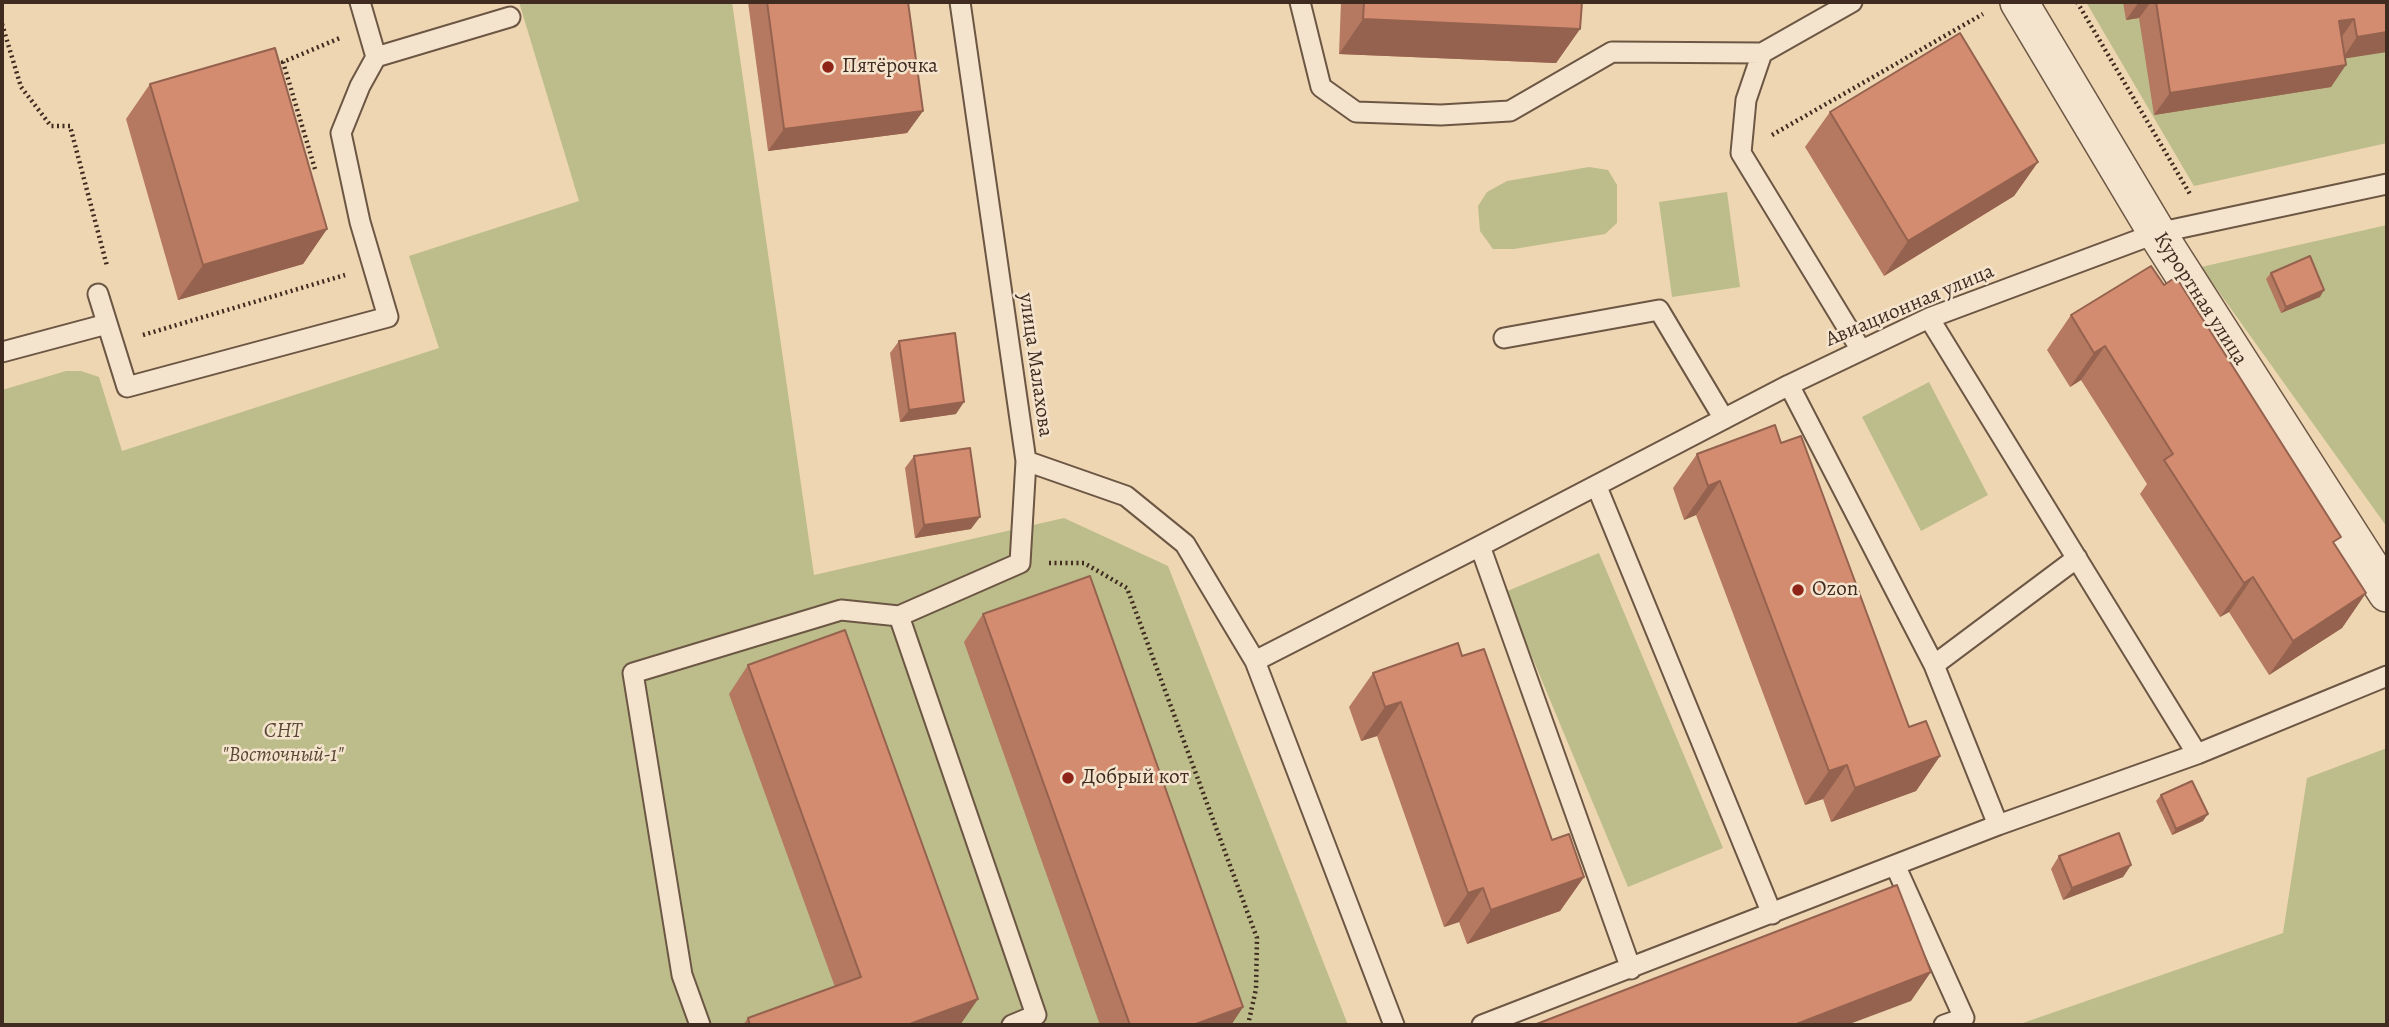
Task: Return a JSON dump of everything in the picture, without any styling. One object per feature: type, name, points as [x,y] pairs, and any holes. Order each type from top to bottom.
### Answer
[{"type":"street","name":"Курортная улица","points":[[2005,5],[2157,233],[2387,593]]},
{"type":"lane","points":[[360,2],[376,57]]},
{"type":"lane","name":"улица Малахова","points":[[960,2],[1026,461],[1126,496],[1185,544],[1255,661],[1394,1025]]},
{"type":"lane","points":[[1300,2],[1321,87],[1356,112],[1441,115],[1510,111],[1612,52],[1762,53],[1852,2]]},
{"type":"lane","points":[[98,294],[127,387],[388,317],[360,222],[341,133],[360,86],[376,57],[510,17]]},
{"type":"lane","points":[[1762,53],[1746,100],[1741,153],[1861,350]]},
{"type":"lane","name":"Авиационная улица","points":[[1255,661],[1597,487],[1789,385],[1929,318],[2157,233],[2387,184]]},
{"type":"lane","points":[[1504,338],[1659,310],[1724,419]]},
{"type":"lane","points":[[1929,318],[2197,754]]},
{"type":"lane","points":[[2,352],[107,324]]},
{"type":"lane","points":[[1789,385],[1934,665],[1998,825]]},
{"type":"lane","points":[[700,1025],[682,975],[633,673],[841,610],[899,616],[1020,563],[1026,461]]},
{"type":"lane","points":[[1597,487],[1772,914]]},
{"type":"lane","points":[[1480,546],[1631,969]]},
{"type":"lane","points":[[1934,665],[2077,558]]},
{"type":"lane","points":[[899,616],[1038,1020],[1012,1025]]},
{"type":"lane","points":[[1482,1025],[1998,825],[2197,754],[2387,676]]},
{"type":"lane","points":[[1895,865],[1964,1018],[1944,1025]]},
{"type":"path","points":[[2077,2],[2206,222]]},
{"type":"path","points":[[1741,153],[2005,5]]},
{"type":"path","points":[[2,24],[21,87],[51,126],[70,126],[109,277]]},
{"type":"path","points":[[318,182],[283,62],[367,27]]},
{"type":"path","points":[[139,335],[149,336],[345,276],[342,262]]},
{"type":"path","points":[[1020,563],[1084,563],[1127,588],[1257,938],[1256,989],[1248,1025]]},
{"type":"green space","name":"СНТ \"Восточный-1\"","points":[[519,2],[732,2],[814,575],[1064,518],[1168,566],[1348,1025],[2,1025],[2,390],[66,371],[81,371],[99,377],[122,451],[439,348],[409,256],[579,201]]},
{"type":"green space","points":[[2086,2],[2387,2],[2387,143],[2194,186]]},
{"type":"green space","points":[[1589,167],[1608,170],[1617,185],[1617,223],[1605,234],[1514,249],[1493,249],[1480,231],[1478,206],[1487,192],[1507,181]]},
{"type":"green space","points":[[1727,192],[1740,287],[1672,297],[1659,202]]},
{"type":"green space","points":[[2387,225],[2387,527],[2201,267]]},
{"type":"green space","points":[[1929,382],[1988,495],[1921,531],[1862,417]]},
{"type":"green space","points":[[1599,553],[1723,848],[1628,887],[1505,592]]},
{"type":"green space","points":[[2387,748],[2387,1025],[2017,1025],[2283,933],[2307,778]]},
{"type":"building","name":"Пятёрочка","points":[[767,2],[908,2],[923,111],[784,129]]},
{"type":"building","points":[[1364,2],[1582,2],[1580,29],[1363,19]]},
{"type":"building","points":[[2156,2],[2387,2],[2387,32],[2357,37],[2354,19],[2339,21],[2346,65],[2170,93]]},
{"type":"building","points":[[1960,33],[2038,162],[1908,241],[1830,112]]},
{"type":"building","points":[[275,48],[327,229],[203,265],[150,84]]},
{"type":"building","points":[[2310,256],[2324,290],[2286,307],[2271,273]]},
{"type":"building","points":[[2151,266],[2164,285],[2176,277],[2341,537],[2333,542],[2366,593],[2293,641],[2253,577],[2244,583],[2164,460],[2173,454],[2105,346],[2094,353],[2071,315]]},
{"type":"building","points":[[955,333],[964,402],[909,410],[899,341]]},
{"type":"building","points":[[1775,425],[1781,443],[1801,436],[1909,727],[1926,721],[1940,756],[1855,788],[1847,765],[1829,771],[1720,481],[1708,486],[1697,454]]},
{"type":"building","points":[[970,448],[980,517],[924,525],[914,456]]},
{"type":"building","points":[[1090,576],[1243,1007],[1193,1025],[1130,1025],[983,614]]},
{"type":"building","points":[[845,630],[978,999],[907,1025],[750,1025],[748,1018],[861,977],[748,665]]},
{"type":"building","points":[[1458,643],[1462,656],[1484,649],[1552,840],[1569,834],[1584,877],[1491,910],[1483,888],[1468,893],[1401,702],[1385,707],[1373,673]]},
{"type":"building","points":[[2192,781],[2208,814],[2176,829],[2161,795]]},
{"type":"building","points":[[2119,833],[2131,865],[2072,888],[2059,856]]},
{"type":"building","points":[[1897,885],[1931,972],[1794,1025],[1534,1025]]},
{"type":"place","name":"Пятёрочка","points":[[828,67]]},
{"type":"place","name":"Ozon","points":[[1798,590]]},
{"type":"place","name":"Добрый кот","points":[[1068,778]]}]
